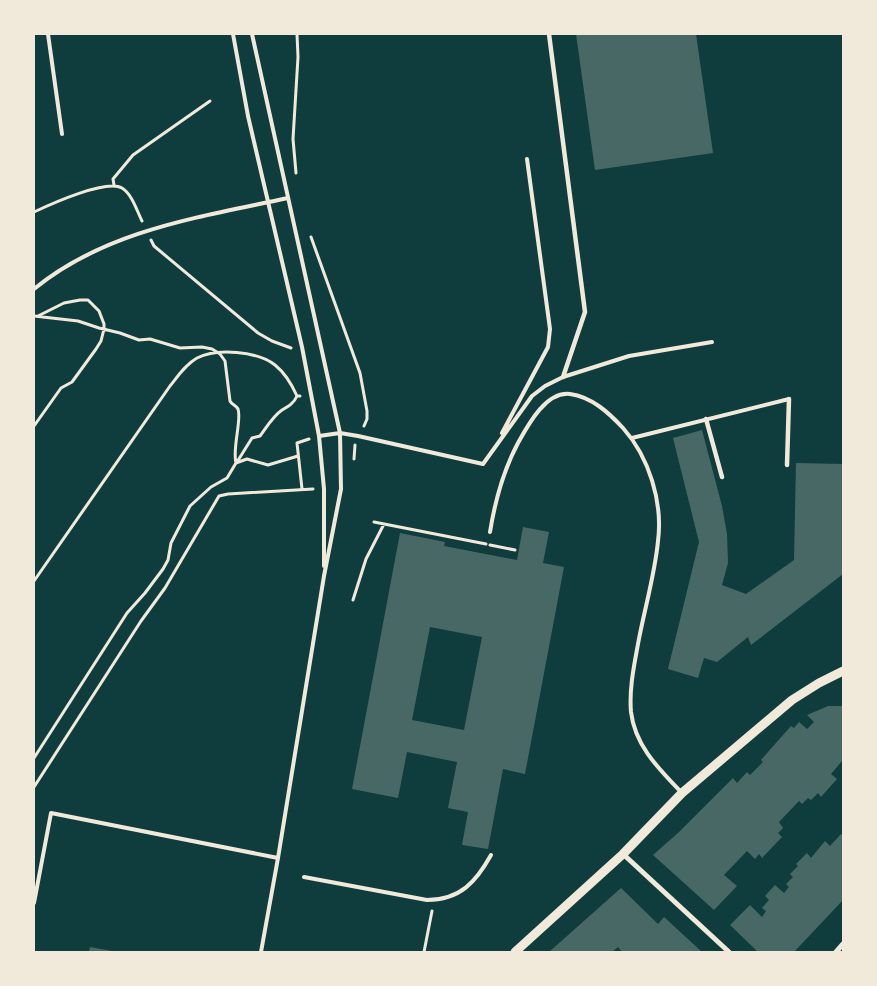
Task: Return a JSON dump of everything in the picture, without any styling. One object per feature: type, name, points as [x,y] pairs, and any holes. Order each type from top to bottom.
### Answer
[{"type":"street","points":[[550,34],[585,312],[564,377]]},
{"type":"street","points":[[787,465],[789,399]]},
{"type":"street","points":[[706,420],[722,476]]},
{"type":"street","points":[[515,952],[623,854],[682,793],[792,700],[843,671]]},
{"type":"street","points":[[623,854],[729,952]]},
{"type":"street","points":[[836,952],[843,944]]},
{"type":"lane","points":[[48,34],[62,134]]},
{"type":"lane","points":[[233,34],[248,116],[302,347],[319,436],[324,489],[324,576]]},
{"type":"lane","points":[[252,34],[340,433],[341,488],[324,576],[261,952]]},
{"type":"lane","points":[[494,448],[548,347],[550,330],[528,159]]},
{"type":"lane","points":[[34,289],[48,277],[80,257],[109,244],[147,231],[288,198]]},
{"type":"lane","points":[[319,436],[340,433],[358,436],[482,464],[532,396],[544,386],[564,377],[630,356],[712,342]]},
{"type":"lane","points":[[490,532],[504,472],[517,444],[534,415],[556,397],[568,394],[579,396],[614,418],[632,438],[646,463],[654,491],[659,540],[633,669],[630,697],[631,711],[633,725],[644,749],[654,763],[682,793]]},
{"type":"lane","points":[[632,438],[789,399]]},
{"type":"lane","points":[[34,903],[51,813],[278,858]]},
{"type":"lane","points":[[304,877],[434,900],[448,898],[462,891],[475,879],[491,854]]},
{"type":"path","points":[[297,34],[298,57],[293,139],[297,176]]},
{"type":"path","points":[[114,186],[113,178],[134,155],[210,101]]},
{"type":"path","points":[[34,212],[73,195],[114,186],[123,188],[129,195],[154,246],[258,334],[272,342],[289,348],[302,347]]},
{"type":"path","points":[[309,231],[362,380],[368,411],[367,419],[358,436],[353,461]]},
{"type":"path","points":[[34,426],[61,388],[72,382],[96,350],[104,329],[99,311],[88,300],[64,303],[35,316]]},
{"type":"path","points":[[35,316],[69,319],[120,332],[139,340],[150,339],[180,348],[202,347],[216,352],[237,353],[263,359],[275,365],[290,382],[297,396]]},
{"type":"path","points":[[216,352],[226,361],[230,401],[239,411],[234,456],[236,463]]},
{"type":"path","points":[[34,581],[170,386],[186,367],[196,359],[216,352]]},
{"type":"path","points":[[297,396],[311,397]]},
{"type":"path","points":[[34,758],[127,613],[146,593],[163,569],[168,560],[171,543],[190,506],[211,487],[227,478],[252,438],[260,436],[264,429],[297,396]]},
{"type":"path","points":[[302,489],[297,443],[319,436]]},
{"type":"path","points":[[236,463],[246,459],[268,464],[298,456]]},
{"type":"path","points":[[34,787],[165,588],[219,496],[324,489]]},
{"type":"path","points":[[374,522],[515,550]]},
{"type":"path","points":[[354,600],[366,559],[384,524]]},
{"type":"path","points":[[487,544],[490,532]]},
{"type":"path","points":[[424,952],[434,900]]},
{"type":"building","points":[[576,34],[696,34],[713,153],[595,170]]},
{"type":"building","points":[[702,430],[722,506],[727,534],[728,563],[722,585],[746,594],[794,560],[796,463],[843,464],[843,574],[751,645],[748,637],[717,662],[704,658],[698,678],[668,669],[699,542],[673,438]]},
{"type":"building","points":[[523,527],[549,532],[543,563],[564,567],[525,774],[503,769],[488,849],[462,845],[468,812],[448,808],[457,762],[407,752],[398,798],[352,789],[400,533],[445,542],[444,546],[517,560]],"holes":[[[430,627],[482,637],[464,730],[412,720]]]},
{"type":"building","points":[[828,706],[843,706],[843,763],[842,761],[831,774],[837,779],[821,797],[818,793],[811,800],[808,798],[802,804],[799,801],[779,822],[783,828],[778,833],[782,837],[762,858],[759,854],[755,859],[747,851],[724,875],[737,886],[714,910],[653,855],[733,778],[737,783],[747,772],[750,775],[763,762],[761,760],[791,726],[794,728],[799,722],[807,729],[814,722],[807,715]]},
{"type":"building","points":[[841,834],[843,836],[843,900],[794,952],[758,952],[730,925],[750,905],[762,917],[766,911],[762,908],[769,900],[765,896],[775,885],[784,893],[789,887],[786,884],[793,877],[790,874],[798,866],[796,864],[807,853],[811,858],[825,841],[830,846]]},
{"type":"building","points":[[621,888],[658,924],[664,917],[702,952],[622,952],[618,947],[612,952],[549,952]]},
{"type":"building","points":[[90,947],[112,951],[112,952],[89,952]]}]
